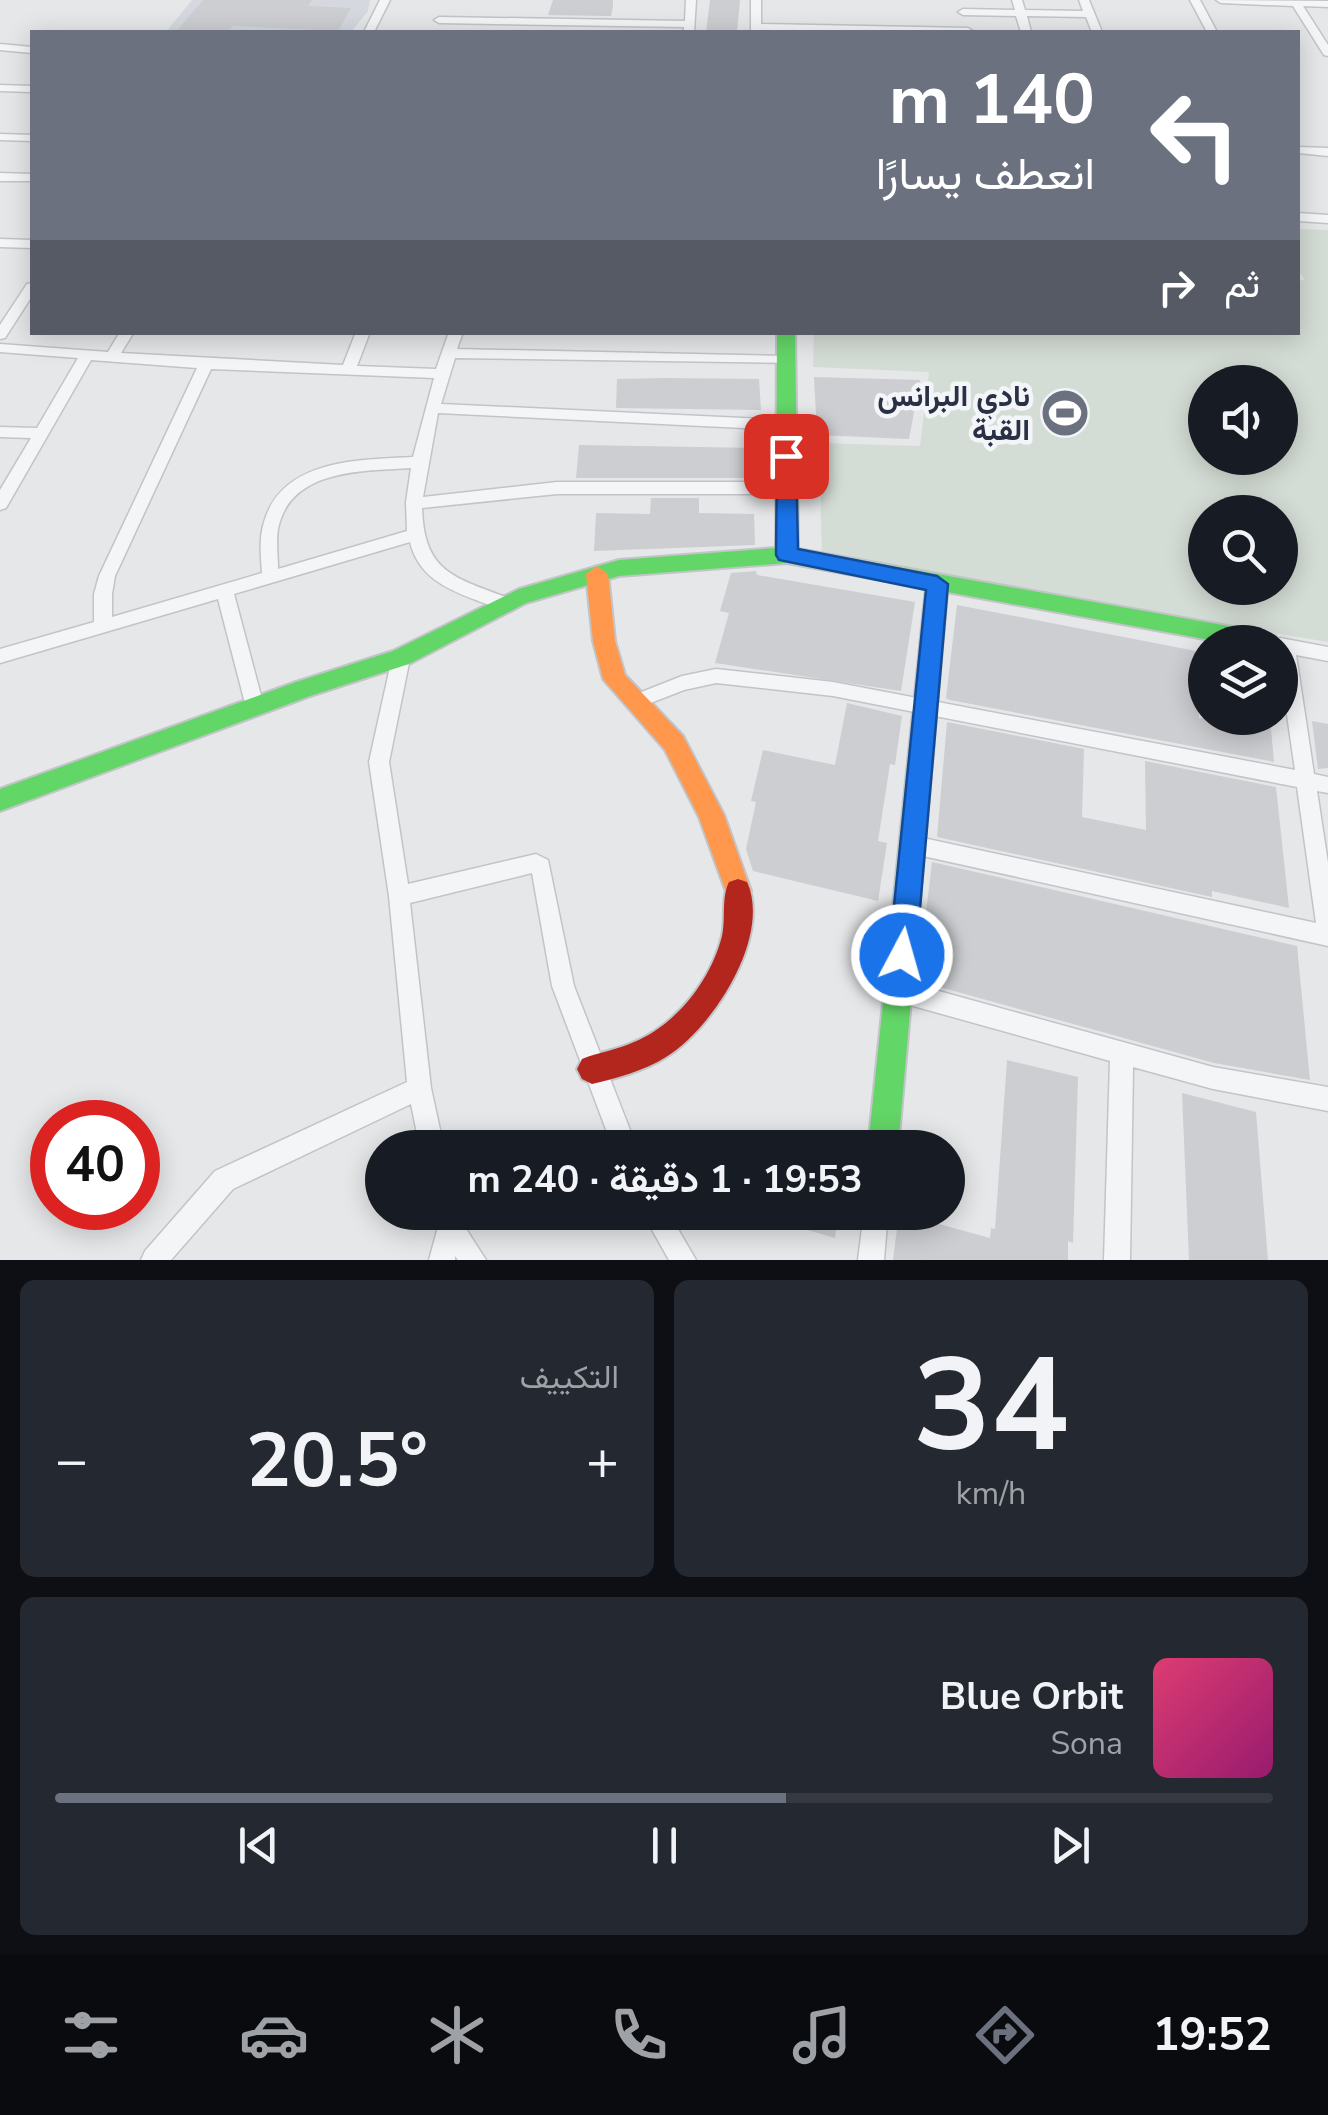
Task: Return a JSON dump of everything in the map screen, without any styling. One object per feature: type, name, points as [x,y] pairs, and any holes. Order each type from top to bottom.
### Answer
[{"type":"street","points":[[371,30],[386,0]]},
{"type":"street","points":[[438,20],[690,28],[691,0]]},
{"type":"street","points":[[756,0],[756,30]]},
{"type":"street","points":[[1017,0],[1025,30]]},
{"type":"street","points":[[1084,0],[1097,30]]},
{"type":"street","points":[[1196,0],[1211,30]]},
{"type":"street","points":[[1221,0],[1328,4]]},
{"type":"street","points":[[1295,1],[1328,53]]},
{"type":"street","points":[[438,6],[438,20],[445,30]]},
{"type":"street","points":[[962,6],[1021,13],[1090,14]]},
{"type":"street","points":[[0,46],[30,50]]},
{"type":"street","points":[[0,88],[30,88]]},
{"type":"street","points":[[0,137],[30,138]]},
{"type":"street","points":[[1300,150],[1328,152]]},
{"type":"street","points":[[0,177],[30,178]]},
{"type":"street","points":[[1300,218],[1328,218]]},
{"type":"street","points":[[0,243],[30,244]]},
{"type":"street","points":[[0,335],[30,289]]},
{"type":"street","points":[[112,356],[124,335]]},
{"type":"street","points":[[348,369],[362,335]]},
{"type":"street","points":[[455,335],[416,462],[418,534],[429,568],[447,581],[502,603]]},
{"type":"street","points":[[786,335],[787,555]]},
{"type":"street","points":[[0,348],[206,364],[442,374]]},
{"type":"street","points":[[451,353],[786,360]]},
{"type":"street","points":[[0,504],[87,354]]},
{"type":"street","points":[[103,625],[107,576],[206,364]]},
{"type":"street","points":[[432,408],[786,424]]},
{"type":"street","points":[[0,432],[41,433]]},
{"type":"street","points":[[270,577],[270,526],[280,505],[302,481],[318,472],[341,468],[416,462]]},
{"type":"street","points":[[416,502],[557,488],[787,488]]},
{"type":"street","points":[[0,656],[418,534]]},
{"type":"street","points":[[0,800],[401,658],[502,603],[597,574],[671,561],[787,555],[1188,629]]},
{"type":"street","points":[[592,1069],[628,1062],[673,1040],[733,953],[742,910],[723,844],[674,745],[662,726],[613,675],[597,574]]},
{"type":"street","points":[[885,1130],[937,584]]},
{"type":"street","points":[[224,590],[255,707]]},
{"type":"street","points":[[1298,649],[1328,654]]},
{"type":"street","points":[[401,658],[379,762],[419,1088],[428,1130]]},
{"type":"street","points":[[635,702],[682,683],[716,676],[833,689],[1328,785]]},
{"type":"street","points":[[914,846],[1328,934],[1297,735]]},
{"type":"street","points":[[398,896],[536,863],[541,868],[563,986],[617,1130]]},
{"type":"street","points":[[899,992],[1213,1078],[1328,1098]]},
{"type":"street","points":[[1117,1260],[1122,1054]]},
{"type":"street","points":[[154,1260],[224,1180],[419,1088]]},
{"type":"street","points":[[442,1260],[446,1230]]},
{"type":"street","points":[[454,1230],[473,1260]]},
{"type":"street","points":[[665,1230],[683,1260]]},
{"type":"street","points":[[871,1260],[874,1230]]},
{"type":"shaded area","points":[[192,0],[370,0],[368,11],[353,30],[168,30]]},
{"type":"shaded area","name":"نادي البرانس القبة","points":[[1300,229],[1328,230],[1328,642],[1298,637],[1298,625],[1228,625],[822,556],[819,443],[920,446],[929,372],[813,367],[814,335],[1300,335],[1300,281],[1305,280],[1300,272]]},
{"type":"building","points":[[203,0],[312,0],[308,6],[351,8],[339,30],[233,26],[230,30],[178,30]]},
{"type":"building","points":[[553,0],[613,0],[613,6],[611,16],[548,15]]},
{"type":"building","points":[[710,0],[740,0],[737,30],[706,30]]},
{"type":"building","points":[[814,377],[920,380],[909,439],[817,435]]},
{"type":"building","points":[[617,379],[759,379],[761,410],[616,408]]},
{"type":"building","points":[[579,445],[757,448],[759,478],[576,478]]},
{"type":"building","points":[[651,498],[699,498],[699,513],[754,514],[755,545],[594,551],[596,513],[650,514]]},
{"type":"building","points":[[756,571],[757,575],[915,602],[901,691],[715,663],[729,613],[720,611],[731,573]]},
{"type":"building","points":[[957,605],[1188,649],[1188,735],[1272,735],[1274,762],[950,700],[946,698]]},
{"type":"building","points":[[847,703],[902,716],[878,841],[887,843],[878,901],[753,871],[746,849],[756,802],[751,801],[763,750],[835,765]]},
{"type":"building","points":[[1312,721],[1328,724],[1328,768],[1318,769]]},
{"type":"building","points":[[947,722],[1084,749],[1082,817],[1146,830],[1145,761],[1276,787],[1289,908],[1212,891],[1212,897],[937,837]]},
{"type":"building","points":[[932,862],[1297,946],[1310,1080],[1214,1063],[918,981]]},
{"type":"building","points":[[1007,1060],[1078,1077],[1073,1243],[1068,1241],[1068,1260],[893,1260],[897,1230],[961,1230],[990,1238],[991,1228],[995,1229]]},
{"type":"building","points":[[1182,1093],[1256,1112],[1268,1260],[1189,1260]]},
{"type":"building","points":[[807,1230],[836,1230],[835,1238]]},
{"type":"traffic: fast","points":[[786,335],[787,555],[1188,628]]},
{"type":"traffic: fast","points":[[0,800],[304,689],[401,658],[519,597],[619,568],[787,555]]},
{"type":"traffic: fast","points":[[885,1130],[937,584]]},
{"type":"traffic: slow","points":[[597,574],[604,641],[615,679],[674,743],[711,815],[738,891]]},
{"type":"traffic: jam","points":[[592,1069],[651,1050],[693,1016],[729,956],[736,934],[738,891]]},
{"type":"place","name":"نادي البرانس القبة","points":[[1065,413]]},
{"type":"route","points":[[786,456],[787,555],[937,584],[902,955]]}]
